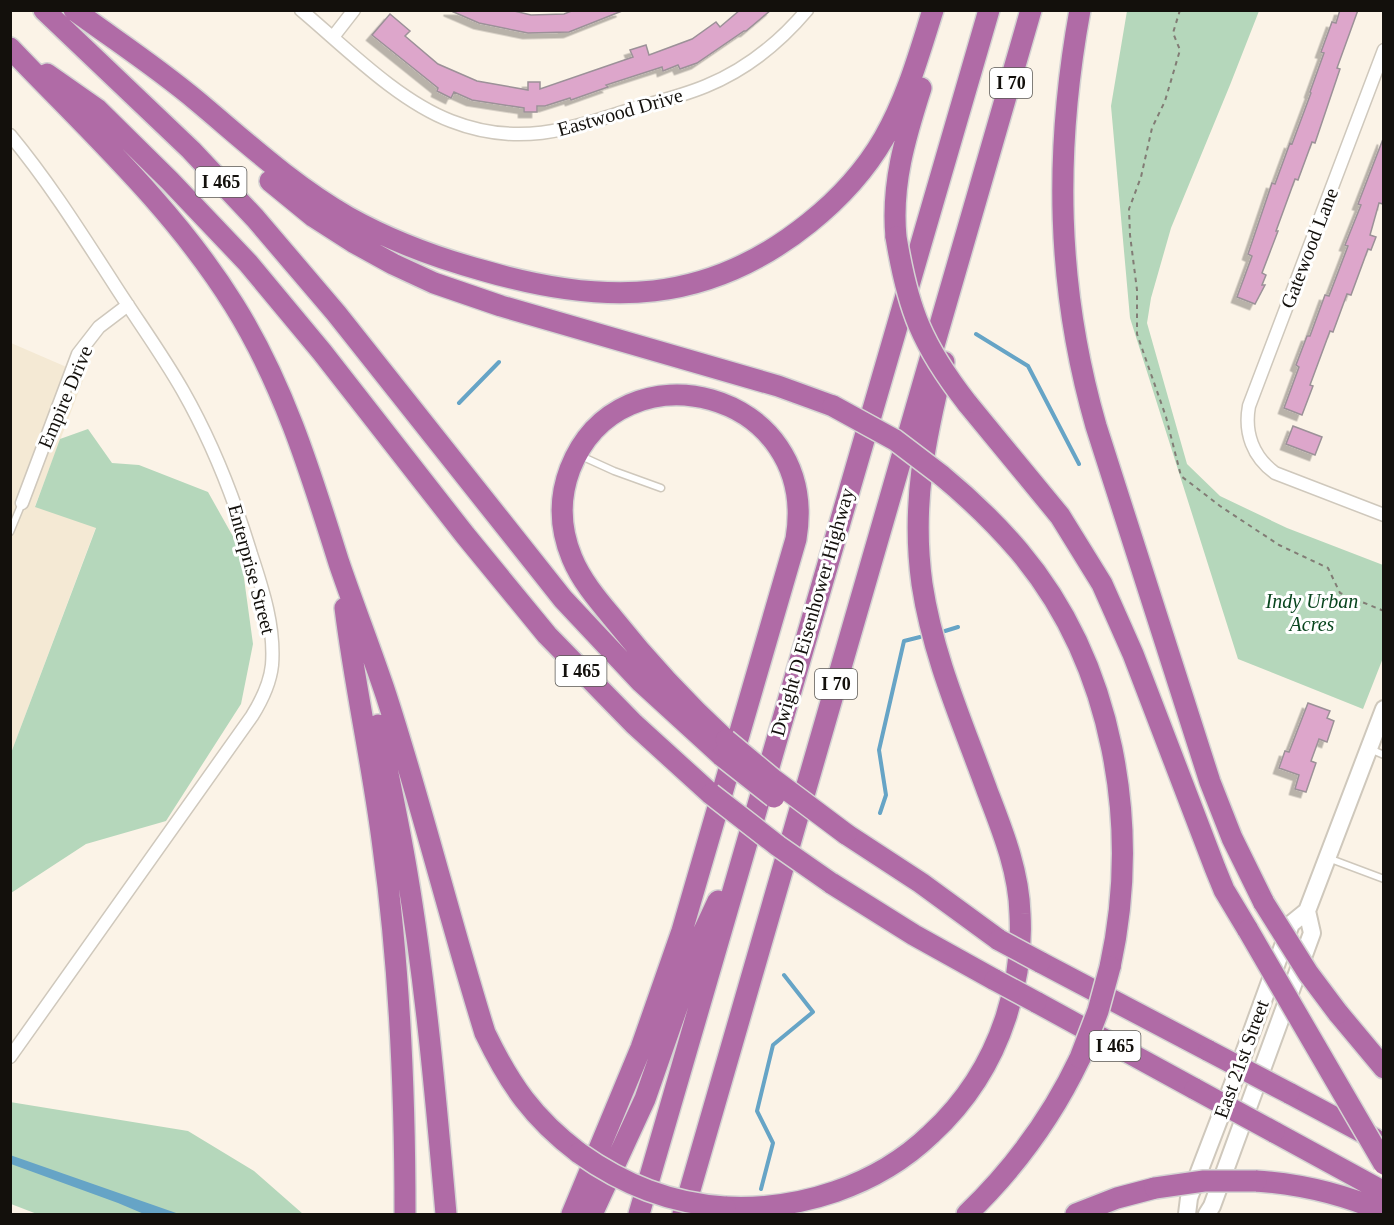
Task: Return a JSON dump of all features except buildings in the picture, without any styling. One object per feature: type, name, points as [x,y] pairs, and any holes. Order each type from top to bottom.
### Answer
[{"type":"highway","name":"I 465","points":[[44,10],[183,143],[255,218],[336,313],[563,598],[641,682],[898,884],[1040,962],[1383,1143]]},
{"type":"highway","points":[[74,10],[195,98],[291,181],[368,227],[424,252],[506,277],[568,290],[615,294],[660,290],[725,273],[762,256],[796,234],[831,206],[852,183],[884,139],[907,90],[933,10]]},
{"type":"highway","points":[[945,10],[907,132],[898,170],[894,203],[896,237],[907,296],[919,329],[940,367],[1060,516],[1102,584],[1133,654],[1224,890],[1383,1164]]},
{"type":"highway","name":"Dwight D Eisenhower Highway","points":[[639,1215],[988,10]]},
{"type":"highway","name":"I 70","points":[[683,1215],[1031,10]]},
{"type":"highway","points":[[1080,10],[1067,95],[1061,183],[1067,283],[1082,373],[1096,426],[1210,782],[1232,838],[1264,903],[1308,973],[1383,1068]]},
{"type":"highway","points":[[94,25],[282,192],[334,230],[393,264],[460,293],[778,386],[833,406],[895,440],[941,475],[981,510],[1020,552],[1060,612],[1096,690],[1112,750],[1121,798],[1124,831],[1122,891],[1118,931],[1110,967],[1098,1011],[1080,1058],[1055,1104],[1029,1144],[1000,1181],[967,1215]]},
{"type":"highway","name":"I 465","points":[[10,47],[97,109],[248,263],[322,352],[465,535],[547,635],[634,724],[711,794],[770,840],[831,883],[914,935],[1383,1192]]},
{"type":"highway","points":[[10,47],[155,198],[196,249],[234,304],[261,351],[313,479],[339,563],[385,693],[485,1033],[513,1084],[544,1124],[579,1153],[609,1173],[651,1193],[694,1204],[766,1208],[812,1199],[863,1180],[904,1157],[942,1124],[980,1077],[998,1040],[1011,1003],[1019,958],[1020,912],[1013,862],[941,666],[922,583],[918,528],[923,451],[970,255],[990,155]]},
{"type":"highway","points":[[572,1215],[641,1048],[682,931],[790,560],[799,521],[790,467],[780,449],[759,424],[739,410],[700,397],[677,394],[643,400],[621,410],[596,428],[578,454],[566,481],[562,509],[567,543],[576,568],[600,603],[724,748]]},
{"type":"highway","points":[[339,563],[351,653],[375,791],[398,979],[404,1096],[405,1215]]},
{"type":"highway","points":[[366,641],[373,696],[407,874],[417,942],[435,1084],[446,1215]]},
{"type":"highway","points":[[592,1215],[645,1099],[703,933],[746,841]]},
{"type":"highway","points":[[1076,1215],[1117,1198],[1155,1188],[1204,1181],[1256,1181],[1289,1184],[1332,1193],[1383,1212]]},
{"type":"main road","name":"East 21st Street","points":[[1186,1215],[1189,1198],[1291,924],[1307,912],[1328,857],[1376,752],[1383,709]]},
{"type":"main road","name":"East 21st Street","points":[[1207,1215],[1253,1097],[1312,933],[1307,912]]},
{"type":"street","name":"Eastwood Drive","points":[[301,10],[404,96],[434,114],[484,131],[531,134],[577,127],[696,90],[720,80],[752,61],[777,42],[807,10]]},
{"type":"street","points":[[333,37],[354,10]]},
{"type":"street","name":"Gatewood Lane","points":[[1383,50],[1249,406],[1247,424],[1252,447],[1262,462],[1280,476],[1383,515]]},
{"type":"street","name":"Enterprise Street","points":[[10,135],[54,191],[184,393],[213,450],[247,537],[267,610],[272,644],[272,667],[264,695],[249,722],[10,1057]]},
{"type":"street","name":"Empire Drive","points":[[22,503],[78,354],[99,327],[128,305]]},
{"type":"lane","points":[[578,454],[614,471],[661,488]]},
{"type":"lane","points":[[10,532],[22,503]]},
{"type":"lane","points":[[1328,857],[1383,879]]},
{"type":"path","points":[[1180,10],[1173,33],[1180,50],[1165,101],[1152,128],[1141,177],[1130,208],[1130,235],[1137,290],[1137,334],[1166,417],[1180,476],[1279,545],[1328,567],[1341,593],[1383,611]]},
{"type":"shaded area","points":[[11,343],[85,375],[35,506],[96,527],[11,753]]},
{"type":"green space","name":"Indy Urban Acres","points":[[1127,11],[1259,11],[1171,228],[1151,298],[1147,323],[1187,464],[1220,496],[1287,528],[1383,565],[1383,658],[1363,709],[1238,659],[1130,318],[1111,106]]},
{"type":"green space","points":[[88,429],[112,463],[139,465],[208,492],[240,549],[253,644],[241,704],[166,821],[86,844],[11,893],[11,753],[96,528],[35,507],[60,439]]},
{"type":"green space","points":[[10,1102],[188,1131],[254,1171],[303,1214],[37,1214],[11,1204]]},
{"type":"water","points":[[10,1155],[179,1214],[144,1214],[11,1164]]},
{"type":"waterway","points":[[976,334],[1028,366],[1079,464]]},
{"type":"waterway","points":[[459,403],[499,362]]},
{"type":"waterway","points":[[945,631],[958,627]]},
{"type":"waterway","points":[[880,813],[886,795],[879,750],[904,641],[920,637]]},
{"type":"waterway","points":[[761,1189],[773,1143],[757,1111],[773,1045],[813,1012],[784,975]]}]
